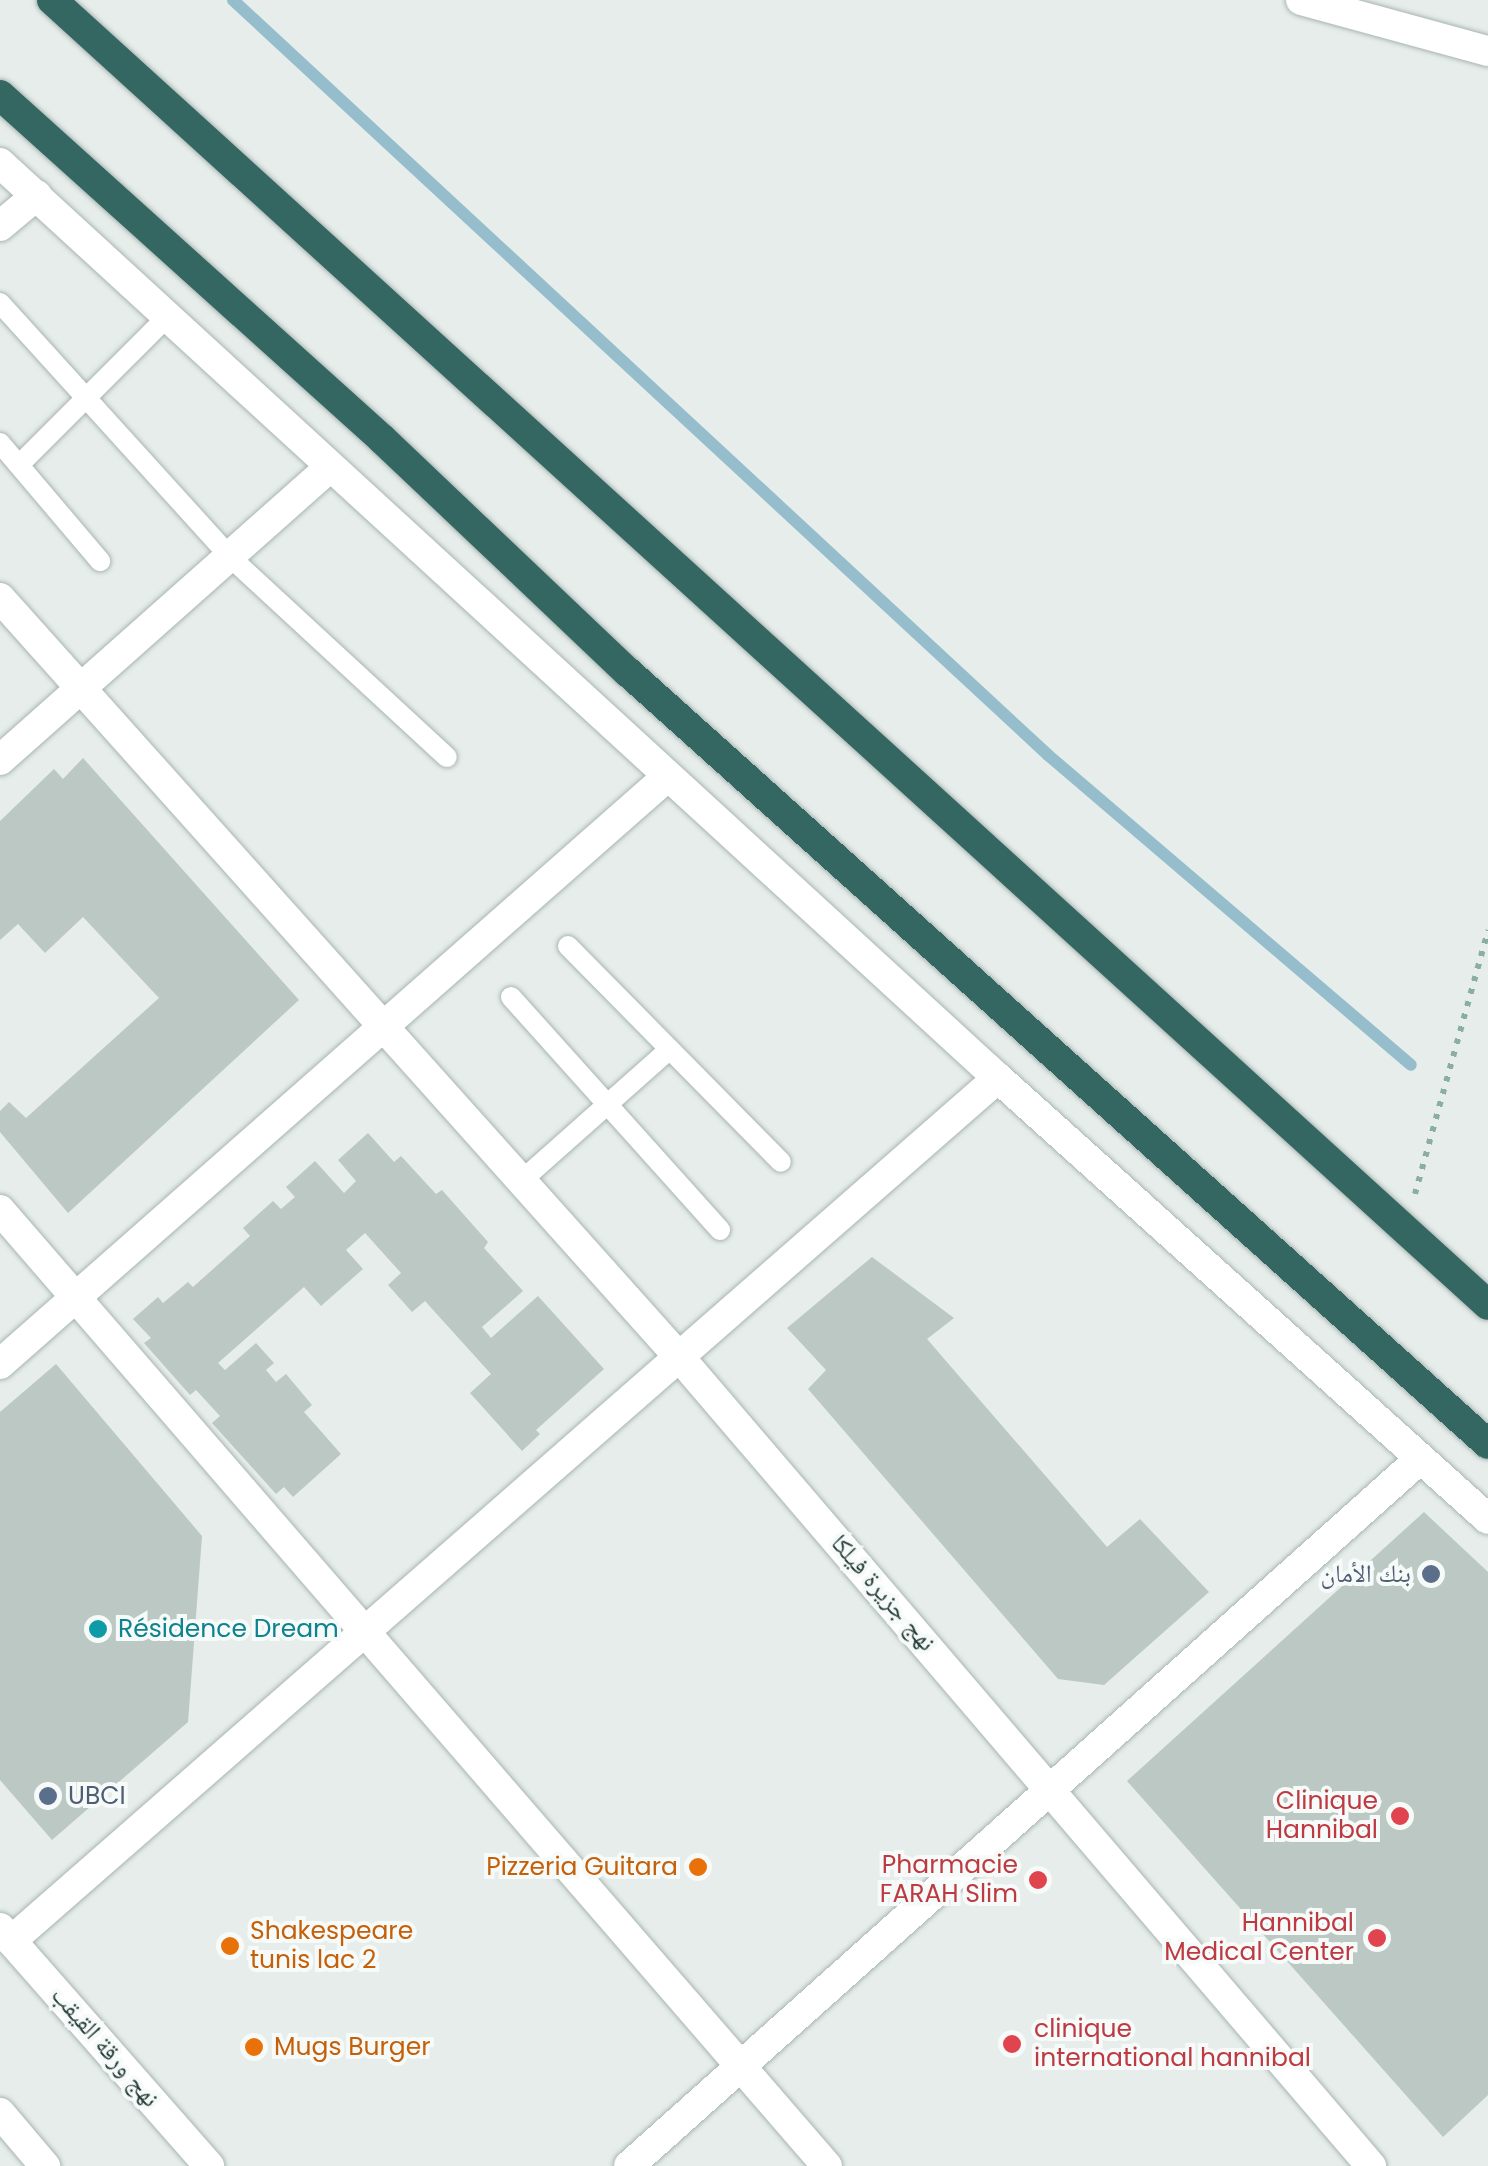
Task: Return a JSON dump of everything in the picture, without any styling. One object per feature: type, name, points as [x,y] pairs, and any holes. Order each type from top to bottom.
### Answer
[{"type":"highway","points":[[52,0],[1488,1304]]},
{"type":"highway","points":[[0,95],[382,438],[629,673],[1488,1444]]},
{"type":"street","points":[[1301,0],[1488,51]]},
{"type":"street","points":[[0,162],[998,1078],[1488,1518]]},
{"type":"street","points":[[0,226],[37,195]]},
{"type":"street","points":[[0,760],[329,468]]},
{"type":"street","name":"نهج جزيرة فيلكا","points":[[0,598],[383,1031],[681,1359],[1371,2166]]},
{"type":"street","points":[[0,1364],[383,1031],[668,776]]},
{"type":"street","points":[[6,1934],[366,1632],[998,1078]]},
{"type":"street","points":[[0,1210],[826,2166]]},
{"type":"street","points":[[629,2166],[1421,1458]]},
{"type":"street","name":"نهج ورقة القيقب","points":[[6,1934],[210,2166]]},
{"type":"street","points":[[0,2113],[46,2166]]},
{"type":"lane","points":[[0,304],[230,556],[447,757]]},
{"type":"lane","points":[[19,465],[167,318]]},
{"type":"lane","points":[[0,443],[100,561]]},
{"type":"lane","points":[[568,946],[781,1162]]},
{"type":"lane","points":[[511,997],[720,1230]]},
{"type":"lane","points":[[520,1182],[670,1049]]},
{"type":"path","points":[[1405,1230],[1488,930]]},
{"type":"building","points":[[83,758],[299,1000],[68,1213],[0,1132],[0,1111],[9,1102],[26,1118],[159,998],[83,917],[45,953],[18,924],[0,940],[0,821],[54,769],[63,779]]},
{"type":"building","points":[[368,1133],[394,1162],[401,1156],[436,1194],[442,1190],[488,1242],[484,1248],[523,1291],[482,1327],[491,1338],[538,1296],[604,1369],[536,1430],[540,1434],[522,1451],[470,1393],[491,1374],[425,1301],[412,1312],[388,1285],[401,1273],[365,1233],[346,1250],[363,1269],[321,1306],[304,1287],[218,1363],[225,1370],[256,1343],[274,1363],[266,1370],[276,1382],[286,1374],[312,1405],[304,1412],[341,1454],[293,1497],[284,1487],[276,1494],[212,1423],[220,1416],[196,1390],[190,1395],[144,1343],[151,1338],[133,1319],[158,1297],[163,1303],[188,1282],[193,1287],[250,1236],[243,1228],[273,1201],[281,1209],[295,1197],[286,1187],[315,1161],[344,1193],[356,1181],[338,1160]]},
{"type":"building","points":[[872,1257],[954,1318],[927,1339],[1107,1547],[1140,1519],[1209,1592],[1104,1685],[1058,1679],[808,1389],[826,1370],[787,1328]]},
{"type":"building","name":"Résidence Dream","points":[[56,1364],[202,1536],[188,1722],[52,1840],[0,1780],[0,1412]]},
{"type":"building","name":"Hannibal Medical Center","points":[[1424,1512],[1488,1572],[1488,2095],[1443,2137],[1127,1781]]},
{"type":"waterway","points":[[233,0],[1048,755],[1411,1065]]},
{"type":"place","name":"بنك الأمان","points":[[1431,1574]]},
{"type":"place","name":"Résidence Dream","points":[[98,1629]]},
{"type":"place","name":"UBCI","points":[[48,1796]]},
{"type":"place","name":"Clinique Hannibal","points":[[1400,1816]]},
{"type":"place","name":"Pizzeria Guitara","points":[[698,1867]]},
{"type":"place","name":"Pharmacie FARAH Slim","points":[[1038,1880]]},
{"type":"place","name":"Hannibal Medical Center","points":[[1377,1938]]},
{"type":"place","name":"Shakespeare tunis lac 2","points":[[230,1946]]},
{"type":"place","name":"clinique international hannibal","points":[[1012,2044]]},
{"type":"place","name":"Mugs Burger","points":[[254,2047]]}]
